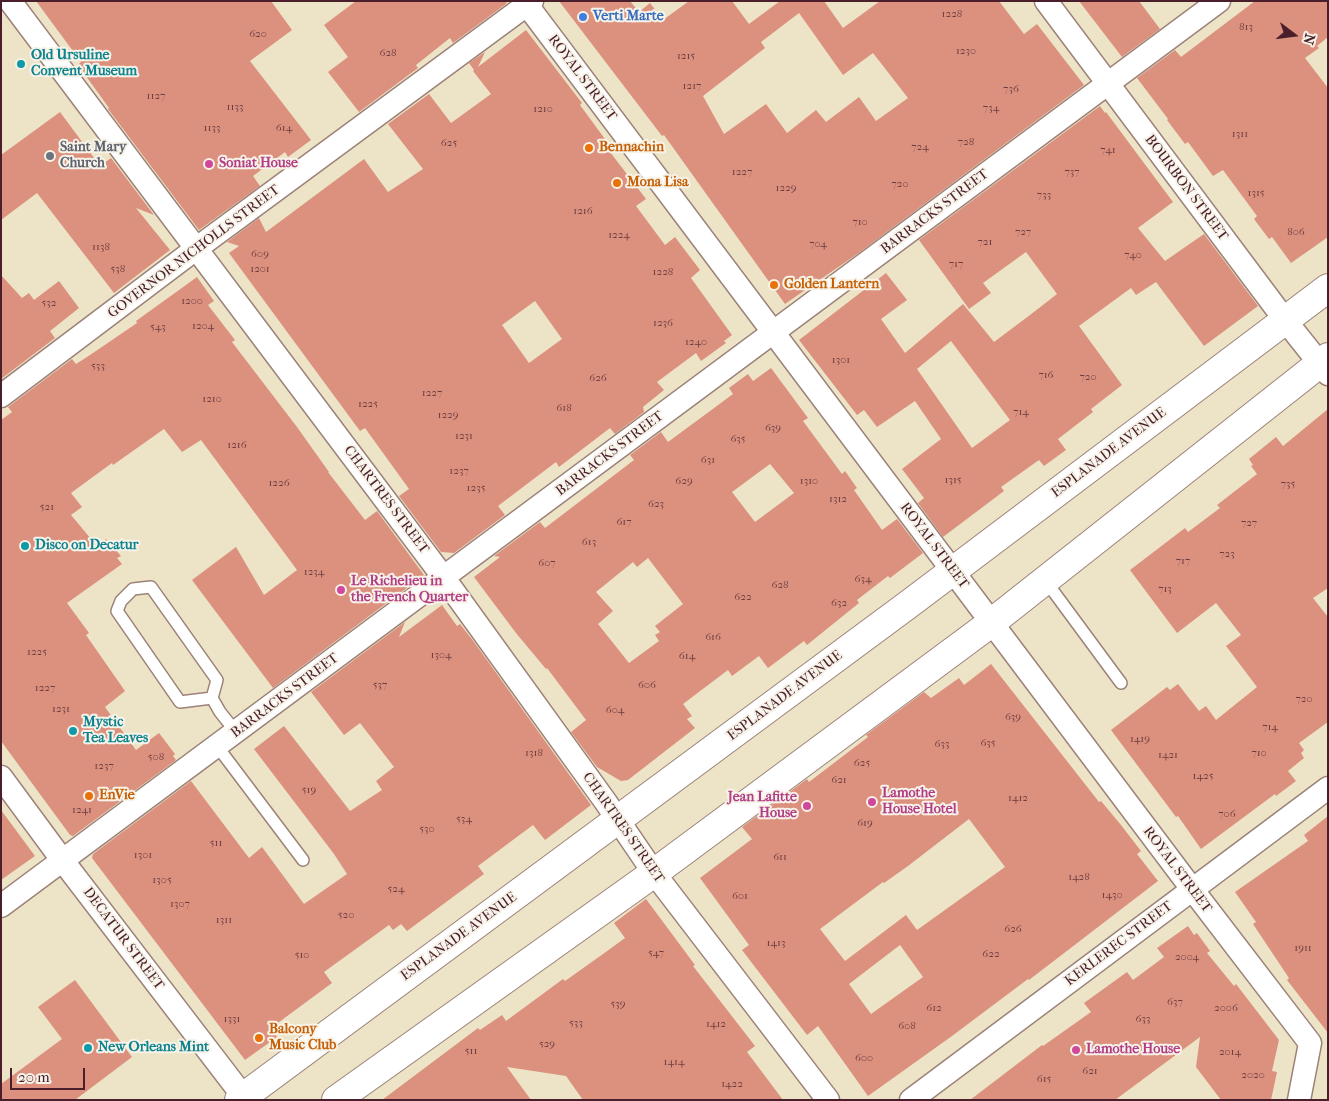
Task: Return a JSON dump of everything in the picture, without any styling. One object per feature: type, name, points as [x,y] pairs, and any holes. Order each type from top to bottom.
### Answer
[{"type":"street","name":"CHARTRES STREET","points":[[10,1],[444,578],[654,873],[828,1100]]},
{"type":"street","name":"BOURBON STREET","points":[[1046,1],[1285,320],[1325,365]]},
{"type":"street","name":"BARRACKS STREET","points":[[1,906],[1219,1]]},
{"type":"street","name":"GOVERNOR NICHOLLS STREET","points":[[1,396],[527,2]]},
{"type":"street","name":"ROYAL STREET","points":[[527,2],[772,332],[1192,890],[1319,1045],[1299,1100]]},
{"type":"street","name":"ESPLANADE AVENUE","points":[[243,1099],[952,571],[1328,288]]},
{"type":"street","points":[[336,1100],[654,873],[991,623],[1325,365]]},
{"type":"street","name":"DECATUR STREET","points":[[1,777],[243,1099]]},
{"type":"street","name":"KERLEREC STREET","points":[[911,1100],[1328,788]]},
{"type":"lane","points":[[1045,580],[1121,683]]},
{"type":"lane","points":[[212,698],[180,702],[117,611],[121,601],[133,589],[152,587],[217,680],[212,698],[220,712],[236,732]]},
{"type":"lane","points":[[217,746],[303,860]]},
{"type":"building","points":[[36,1],[271,1],[292,30],[250,61],[311,140],[288,157],[285,152],[253,176],[260,186],[199,230],[108,109],[78,65],[81,62]]},
{"type":"building","points":[[356,1],[507,1],[506,4],[453,43],[450,38],[416,65],[418,68],[359,112],[328,72],[348,57],[324,25]]},
{"type":"building","points":[[559,1],[630,1],[639,12],[650,3],[663,20],[689,1],[732,1],[749,24],[780,1],[824,1],[843,28],[880,1],[999,1],[1024,34],[1037,24],[1084,85],[860,252],[785,304],[664,135],[662,136]],"holes":[[[799,13],[843,75],[873,53],[908,98],[876,121],[859,97],[826,122],[816,110],[787,133],[766,104],[724,134],[703,96],[765,48],[761,42]]]},
{"type":"building","points":[[1079,1],[1139,1],[1160,29],[1122,57]]},
{"type":"building","points":[[1255,1],[1328,1],[1328,37],[1317,46],[1319,48],[1305,58],[1328,88],[1328,237],[1291,263],[1272,237],[1269,239],[1254,219],[1257,216],[1223,170],[1213,176],[1188,142],[1185,144],[1137,78],[1175,50],[1181,57]]},
{"type":"building","points":[[526,30],[582,103],[580,105],[613,150],[610,152],[646,199],[636,206],[665,245],[675,237],[700,270],[691,278],[732,335],[724,341],[726,343],[701,361],[696,353],[657,382],[664,390],[643,407],[644,412],[615,434],[610,428],[559,467],[556,462],[498,506],[505,515],[454,553],[441,552],[399,496],[409,489],[365,428],[360,431],[229,253],[239,246],[227,242],[259,218],[266,232],[364,159],[388,192],[423,169],[388,124],[429,94],[451,123],[491,94],[469,63],[485,52],[478,67]],"holes":[[[535,301],[562,339],[529,363],[502,325]]]},
{"type":"building","points":[[1100,106],[1173,202],[1138,228],[1165,261],[1204,234],[1258,306],[1204,346],[1156,282],[1136,295],[1131,288],[1079,326],[1122,385],[1091,409],[1093,412],[1058,439],[1066,450],[1044,466],[1039,460],[1001,487],[1004,491],[943,537],[918,503],[924,498],[902,469],[941,439],[915,401],[877,427],[864,410],[857,415],[799,340],[886,273],[907,300],[881,319],[905,353],[963,304],[994,342],[1057,294],[1026,252],[983,283],[991,293],[969,309],[919,240]],"holes":[[[951,341],[1010,420],[972,448],[917,369]]]},
{"type":"building","points":[[60,112],[100,166],[111,158],[154,215],[136,208],[170,250],[114,293],[37,193],[1,220],[1,155]]},
{"type":"building","points":[[1,275],[22,298],[29,293],[34,300],[59,281],[79,308],[50,331],[55,338],[1,379]]},
{"type":"building","points":[[197,277],[214,301],[208,305],[235,340],[232,342],[297,427],[328,472],[365,520],[377,511],[424,575],[273,688],[192,580],[236,547],[264,595],[297,570],[201,440],[182,452],[164,429],[71,493],[82,507],[71,515],[97,546],[106,539],[121,556],[117,558],[122,564],[67,603],[89,633],[86,635],[125,691],[105,707],[136,750],[159,733],[175,754],[173,756],[176,760],[73,836],[70,835],[1,741],[1,420],[12,412],[8,407],[72,359],[76,364],[90,355],[137,323],[136,321]]},
{"type":"building","points":[[771,368],[808,418],[803,421],[842,474],[845,471],[857,488],[854,490],[882,530],[897,519],[923,553],[890,578],[888,576],[857,600],[859,603],[807,645],[804,641],[768,668],[759,656],[732,676],[728,670],[683,704],[692,716],[687,719],[695,728],[628,780],[621,781],[597,767],[571,732],[586,720],[474,577],[500,557],[494,556],[540,522],[545,528],[634,460],[630,455],[661,432],[668,442],[733,394],[729,388],[748,374],[753,381]],"holes":[[[770,464],[794,493],[755,522],[732,492]],[[648,558],[683,604],[655,626],[660,632],[655,635],[659,641],[629,663],[598,624],[613,611],[596,592],[633,562],[637,567]]]},
{"type":"building","points":[[1328,409],[1328,588],[1313,598],[1328,617],[1328,722],[1299,743],[1304,750],[1301,753],[1304,758],[1288,771],[1296,781],[1276,796],[1275,794],[1201,849],[1178,816],[1176,817],[1111,730],[1167,687],[1170,690],[1178,684],[1199,711],[1206,706],[1216,720],[1257,687],[1226,646],[1241,635],[1216,603],[1177,633],[1130,570],[1185,528],[1188,532],[1220,508],[1217,505],[1257,474],[1251,466],[1253,465],[1249,459],[1276,437],[1283,446]]},
{"type":"building","points":[[442,605],[457,626],[460,624],[474,642],[591,805],[545,840],[533,825],[478,866],[484,874],[407,931],[401,924],[393,930],[389,925],[324,972],[332,983],[271,1028],[277,1037],[245,1060],[92,858],[93,854],[191,781],[249,858],[262,847],[304,904],[347,874],[334,854],[254,749],[284,726],[350,811],[382,790],[376,781],[394,767],[360,723],[344,735],[311,692],[405,622],[399,637]]},
{"type":"building","points":[[991,664],[1099,802],[1101,801],[1121,825],[1141,851],[1137,854],[1158,881],[1029,980],[868,1096],[818,1026],[807,1035],[742,950],[749,945],[700,878],[752,839],[742,827],[807,779],[809,782],[868,737],[866,735],[924,692],[931,698],[959,678],[964,685]],"holes":[[[969,819],[1005,867],[917,930],[906,915],[845,961],[820,929],[883,882],[908,866]],[[900,945],[923,977],[871,1014],[849,984]]]},
{"type":"building","points":[[1,810],[35,856],[1,880]]},
{"type":"building","points":[[1328,816],[1328,1033],[1287,980],[1289,978],[1253,924],[1256,922],[1235,892],[1308,841],[1304,835]]},
{"type":"building","points":[[646,899],[695,965],[693,966],[755,1046],[747,1052],[783,1100],[583,1100],[566,1076],[507,1067],[531,1100],[382,1100],[478,1028],[480,1030],[502,1015],[506,1021],[563,979],[565,981],[625,938],[614,923]]},
{"type":"building","points":[[1188,926],[1194,935],[1197,933],[1210,951],[1207,953],[1234,986],[1236,984],[1279,1040],[1272,1071],[1277,1072],[1271,1100],[1221,1100],[1196,1067],[1200,1037],[1115,1100],[970,1100],[1042,1045],[1091,1012],[1084,1003],[1127,972],[1133,980],[1164,957],[1157,948]]},
{"type":"building","name":"New Orleans Mint","points":[[75,980],[132,1057],[75,1100],[1,1100],[1,1084],[62,1039],[38,1007]]},
{"type":"place","name":"Verti Marte","points":[[583,17]]},
{"type":"place","name":"Old Ursuline Convent Museum","points":[[21,64]]},
{"type":"place","name":"Bennachin","points":[[589,148]]},
{"type":"place","name":"Saint Mary Church","points":[[50,156]]},
{"type":"place","name":"Soniat House","points":[[209,164]]},
{"type":"place","name":"Mona Lisa","points":[[617,183]]},
{"type":"place","name":"Golden Lantern","points":[[774,285]]},
{"type":"place","name":"Disco on Decatur","points":[[25,546]]},
{"type":"place","name":"Le Richelieu in the French Quarter","points":[[341,590]]},
{"type":"place","name":"Mystic Tea Leaves","points":[[73,731]]},
{"type":"place","name":"EnVie","points":[[89,796]]},
{"type":"place","name":"Lamothe House Hotel","points":[[872,802]]},
{"type":"place","name":"Jean Lafitte House","points":[[807,806]]},
{"type":"place","name":"Balcony Music Club","points":[[259,1038]]},
{"type":"place","name":"New Orleans Mint","points":[[88,1048]]},
{"type":"place","name":"Lamothe House","points":[[1076,1050]]}]
